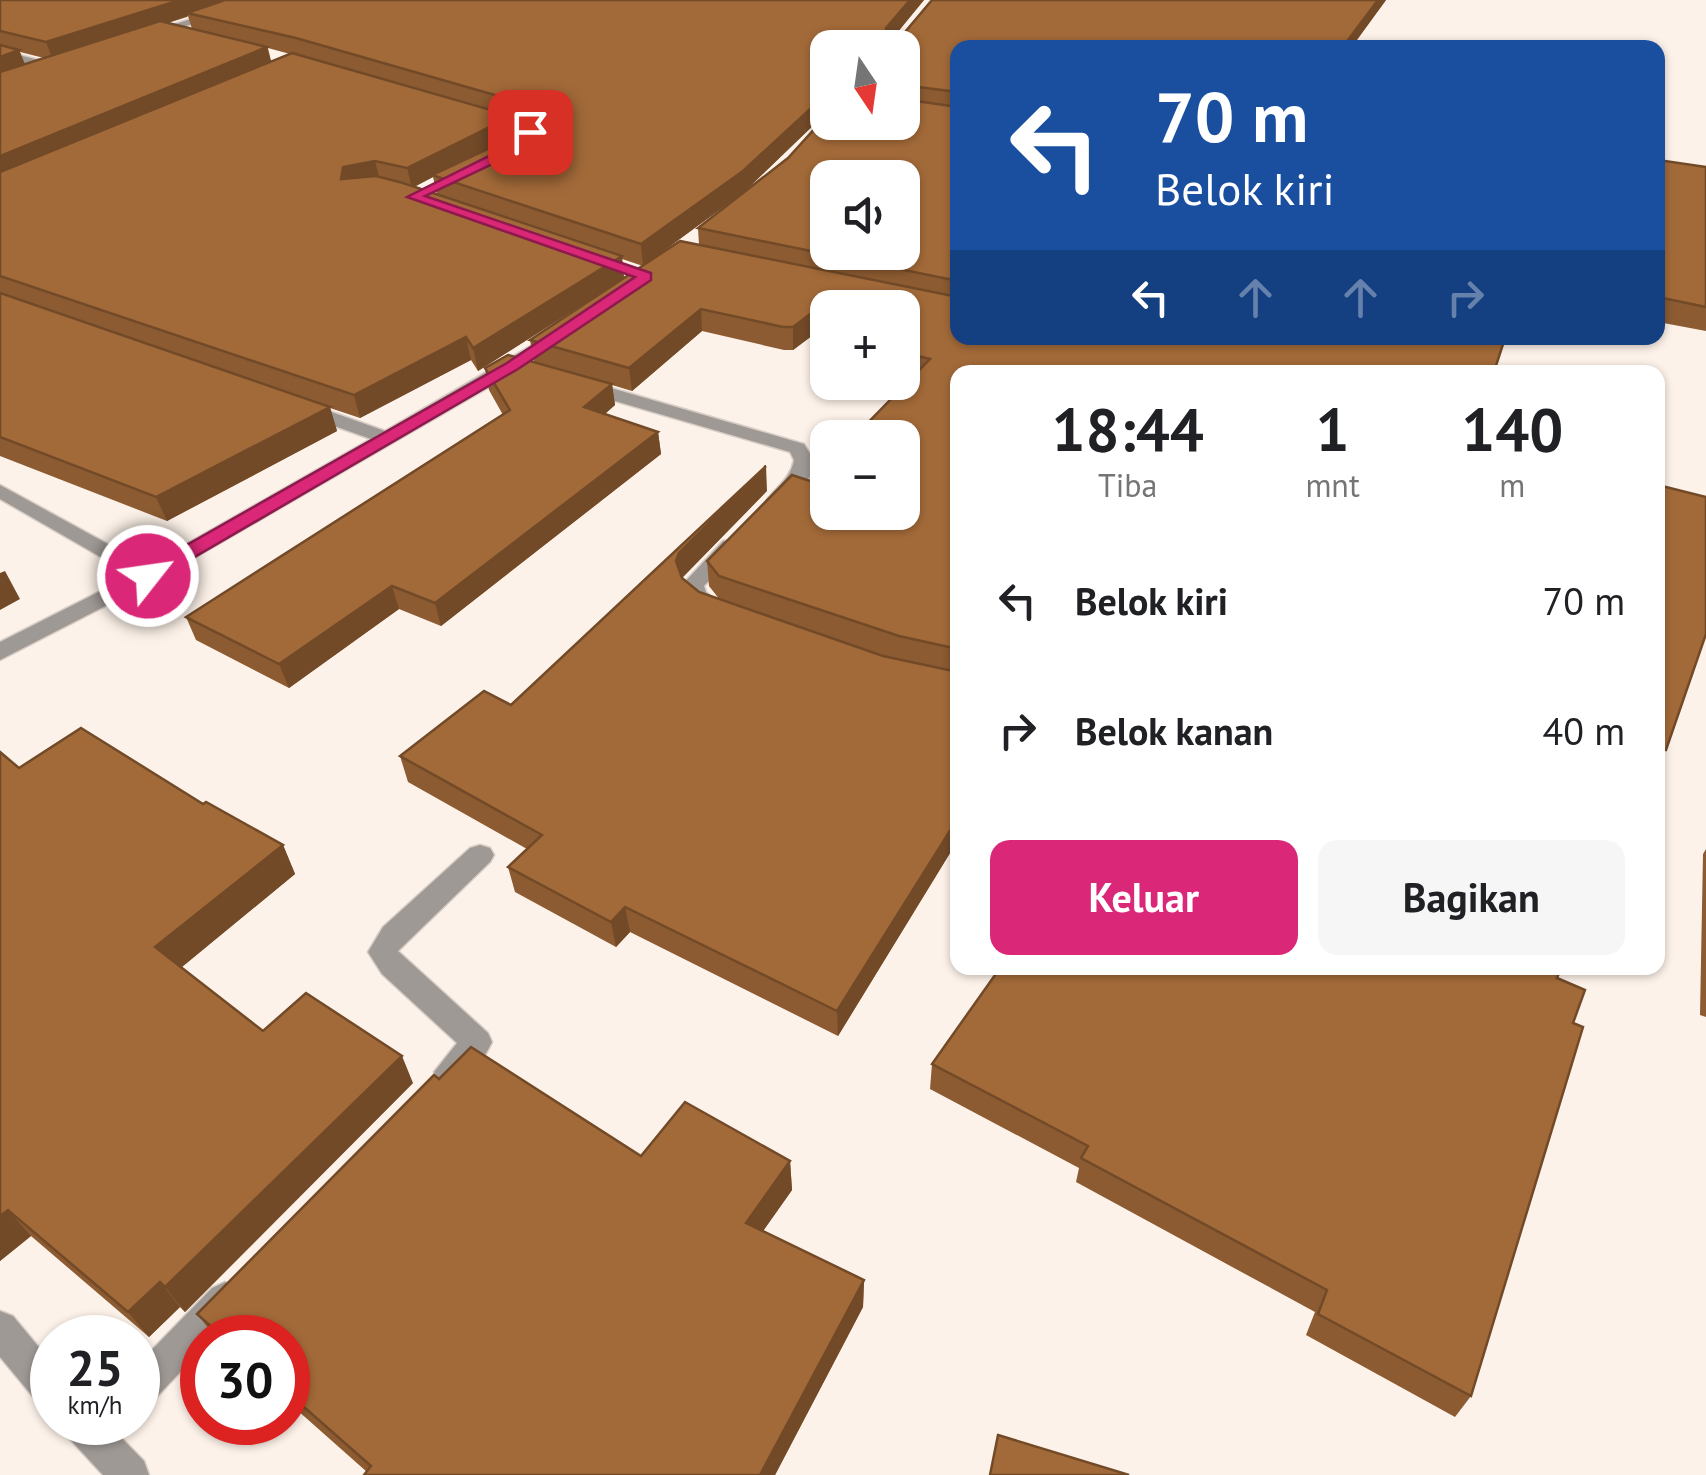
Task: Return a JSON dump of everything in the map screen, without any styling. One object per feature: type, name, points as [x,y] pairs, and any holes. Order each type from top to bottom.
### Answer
[{"type":"street","points":[[124,42],[262,0]]},
{"type":"street","points":[[161,30],[200,40]]},
{"type":"street","points":[[0,54],[50,66]]},
{"type":"street","points":[[33,73],[68,60]]},
{"type":"street","points":[[0,652],[148,576],[386,438],[531,371],[572,326]]},
{"type":"street","points":[[531,371],[797,448],[804,460],[801,476],[693,585],[704,605],[730,615]]},
{"type":"street","points":[[283,401],[386,438]]},
{"type":"street","points":[[0,492],[148,576]]},
{"type":"street","points":[[434,1088],[476,1042],[392,966],[383,952],[393,935],[480,855]]},
{"type":"street","points":[[160,1367],[246,1278]]},
{"type":"street","points":[[0,1329],[30,1365]]},
{"type":"street","points":[[106,1445],[130,1475]]},
{"type":"building","points":[[0,0],[180,0],[46,42],[0,31]]},
{"type":"building","points":[[225,0],[910,0],[886,30],[810,30],[810,109],[743,171],[641,244],[432,175],[524,132],[537,115],[533,106],[296,38],[187,13]]},
{"type":"building","points":[[932,0],[1378,0],[1348,40],[950,40],[950,91],[920,87],[920,30],[907,30]]},
{"type":"building","points":[[160,21],[267,47],[0,156],[0,72]]},
{"type":"building","points":[[0,45],[19,50],[0,57]]},
{"type":"building","points":[[292,53],[512,116],[407,168],[375,161],[343,167],[341,179],[376,176],[403,183],[622,256],[473,348],[466,337],[354,395],[0,276],[0,172]]},
{"type":"building","points":[[920,102],[950,106],[950,279],[904,270],[920,270],[920,160],[810,160],[810,251],[698,228],[788,158],[810,134],[810,140],[920,140]]},
{"type":"building","points":[[1665,161],[1706,167],[1706,307],[1665,298]]},
{"type":"building","points":[[680,241],[950,295],[950,345],[1503,345],[1496,365],[950,365],[950,647],[899,636],[719,576],[707,561],[792,475],[810,481],[810,530],[920,530],[920,420],[871,420],[890,400],[920,400],[920,369],[930,359],[920,356],[920,290],[810,290],[810,314],[793,327],[701,309],[629,368],[530,340]]},
{"type":"building","points":[[0,293],[330,407],[156,497],[0,437]]},
{"type":"building","points":[[508,355],[612,384],[584,407],[658,432],[435,603],[392,586],[279,664],[186,617],[510,410],[485,368]]},
{"type":"building","points":[[766,466],[679,553],[676,561],[682,578],[699,592],[883,656],[950,670],[950,831],[837,1011],[625,907],[611,922],[508,867],[542,835],[400,756],[484,691],[511,705]]},
{"type":"building","points":[[1665,487],[1706,497],[1706,634],[1666,750]]},
{"type":"building","points":[[81,728],[203,804],[206,802],[283,845],[155,947],[263,1031],[306,993],[402,1056],[165,1287],[160,1282],[128,1312],[8,1210],[0,1216],[0,752],[19,768]]},
{"type":"building","points":[[995,975],[1558,975],[1557,978],[1585,990],[1573,1023],[1583,1027],[1471,1396],[1318,1314],[1327,1290],[1081,1158],[1088,1146],[932,1064]]},
{"type":"building","points":[[471,1047],[641,1156],[685,1102],[790,1161],[746,1223],[864,1280],[760,1475],[364,1475],[371,1466],[310,1412],[310,1315],[197,1314],[434,1075],[439,1079]]},
{"type":"building","points":[[998,1435],[1129,1475],[990,1475]]},
{"type":"route","points":[[148,576],[512,366],[646,276],[414,197],[522,145],[530,132]]}]
